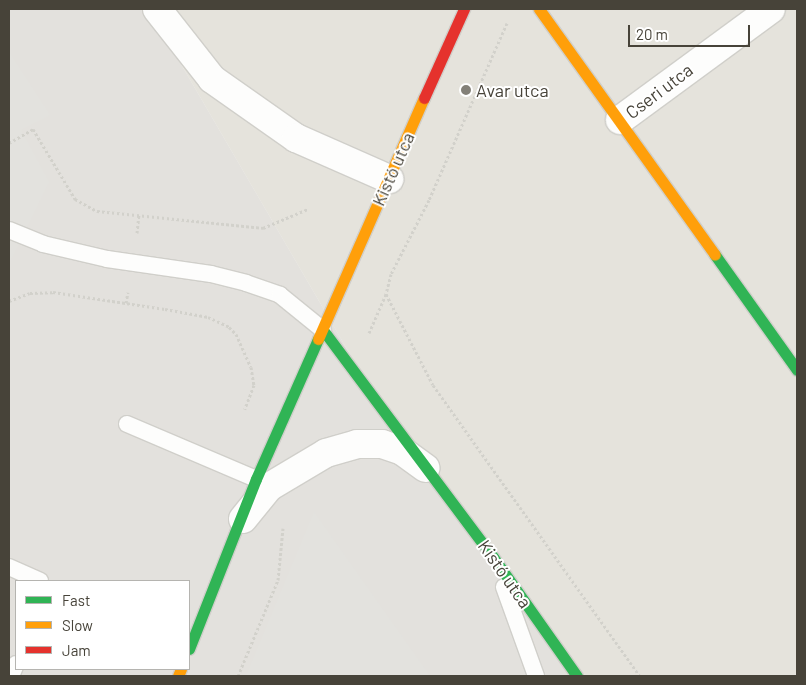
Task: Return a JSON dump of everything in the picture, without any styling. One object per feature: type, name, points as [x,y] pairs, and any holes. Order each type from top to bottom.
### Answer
[{"type":"street","points":[[157,9],[212,79],[296,138],[389,180]]},
{"type":"street","name":"Kistó utca","points":[[190,646],[256,479],[464,9]]},
{"type":"street","points":[[539,9],[797,370]]},
{"type":"street","name":"Cseri utca","points":[[620,120],[771,9]]},
{"type":"street","name":"Kistó utca","points":[[323,330],[493,556],[577,676]]},
{"type":"street","name":"Kistó utca","points":[[226,551],[243,518],[263,493],[283,477],[326,453],[357,444],[382,444],[402,451],[432,473]]},
{"type":"lane","points":[[9,230],[43,244],[107,259],[211,274],[246,283],[280,294],[323,330]]},
{"type":"lane","points":[[127,424],[224,463],[256,479]]},
{"type":"lane","points":[[493,556],[536,676]]},
{"type":"lane","points":[[9,567],[38,580]]},
{"type":"path","points":[[511,15],[429,200],[391,274],[386,294],[433,385],[640,676]]},
{"type":"path","points":[[9,143],[33,129],[75,199],[97,211],[263,228],[308,209]]},
{"type":"path","points":[[9,301],[30,293],[53,292],[208,317],[229,326],[245,353],[254,385],[224,463]]},
{"type":"path","points":[[238,676],[278,580],[284,518]]},
{"type":"shaded area","points":[[9,9],[141,9],[171,47],[358,368],[585,676],[9,676]]},
{"type":"shaded area","points":[[141,9],[797,9],[797,676],[585,676],[358,368],[171,47]]},
{"type":"shaded area","points":[[9,52],[50,115],[21,130],[49,182],[9,264]]},
{"type":"shaded area","points":[[314,512],[430,676],[246,676]]},
{"type":"traffic: fast","points":[[715,255],[797,370]]},
{"type":"traffic: fast","points":[[323,330],[493,557],[577,676]]},
{"type":"traffic: fast","points":[[190,646],[256,479],[318,339]]},
{"type":"traffic: slow","points":[[539,9],[715,255]]},
{"type":"traffic: slow","points":[[318,339],[424,98]]},
{"type":"traffic: slow","points":[[178,676],[181,670]]},
{"type":"traffic: jam","points":[[424,98],[464,9]]},
{"type":"place","name":"Avar utca","points":[[466,90]]}]
